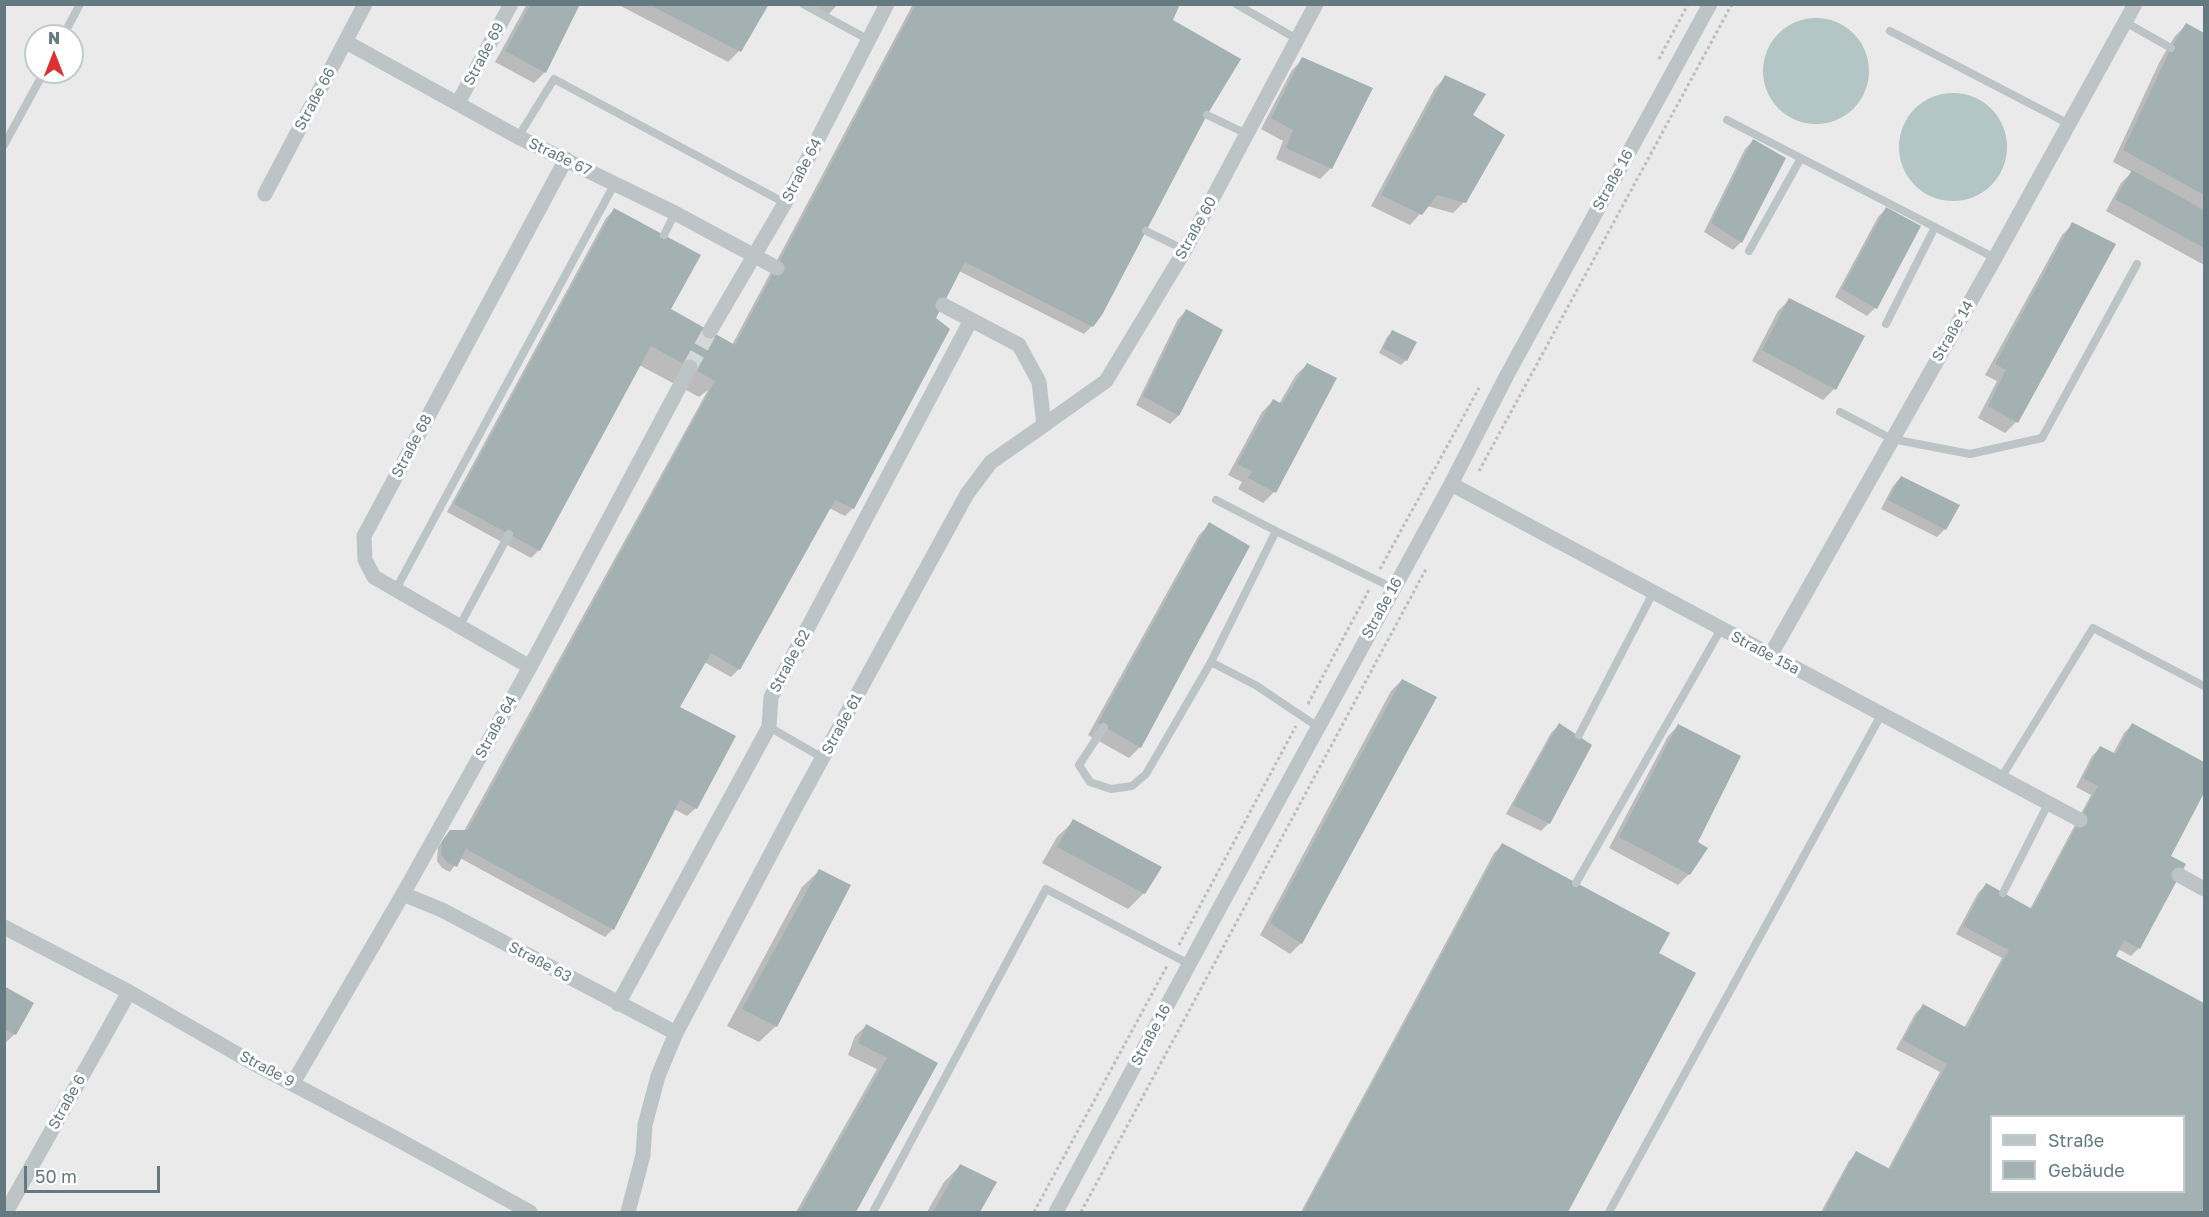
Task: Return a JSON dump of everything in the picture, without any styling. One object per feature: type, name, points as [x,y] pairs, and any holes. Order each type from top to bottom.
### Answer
[{"type":"street","name":"Straße 66","points":[[265,194],[365,4]]},
{"type":"street","name":"Straße 69","points":[[458,103],[510,4]]},
{"type":"street","name":"Straße 64","points":[[710,331],[785,203],[887,4]]},
{"type":"street","name":"Straße 60","points":[[1044,425],[1106,381],[1185,250],[1316,4]]},
{"type":"street","name":"Straße 16","points":[[1056,1212],[1451,484],[1507,375],[1710,4]]},
{"type":"street","name":"Straße 14","points":[[1770,656],[1995,258],[2134,4]]},
{"type":"street","name":"Straße 67","points":[[346,42],[518,137],[675,213],[777,268]]},
{"type":"street","name":"Straße 68","points":[[530,667],[374,577],[365,560],[363,536],[566,159]]},
{"type":"street","points":[[943,305],[1019,345],[1039,382],[1044,425]]},
{"type":"street","name":"Straße 62","points":[[618,1004],[769,728],[771,696],[971,320]]},
{"type":"street","name":"Straße 64","points":[[293,1083],[403,894],[530,667],[690,367]]},
{"type":"street","name":"Straße 61","points":[[628,1212],[643,1155],[645,1125],[658,1076],[676,1033],[967,494],[991,462],[1044,425]]},
{"type":"street","name":"Straße 15a","points":[[1451,484],[2080,820]]},
{"type":"street","points":[[2180,875],[2205,889]]},
{"type":"street","name":"Straße 63","points":[[403,894],[442,910],[676,1033]]},
{"type":"street","name":"Straße 9","points":[[4,927],[129,992],[253,1063],[530,1212]]},
{"type":"street","name":"Straße 6","points":[[6,1212],[129,992]]},
{"type":"lane","points":[[69,24],[80,4]]},
{"type":"lane","points":[[803,4],[869,40]]},
{"type":"lane","points":[[1236,4],[1296,39]]},
{"type":"lane","points":[[2125,22],[2171,48]]},
{"type":"lane","points":[[1890,31],[2068,124]]},
{"type":"lane","points":[[518,137],[554,79],[785,203]]},
{"type":"lane","points":[[4,145],[37,84]]},
{"type":"lane","points":[[1207,115],[1247,134]]},
{"type":"lane","points":[[1727,120],[1995,258]]},
{"type":"lane","points":[[1749,250],[1801,158]]},
{"type":"lane","points":[[396,589],[615,183]]},
{"type":"lane","points":[[664,235],[675,213]]},
{"type":"lane","points":[[1886,324],[1935,228]]},
{"type":"lane","points":[[1146,231],[1185,250]]},
{"type":"lane","points":[[1840,412],[1892,439],[1970,454],[2042,438],[2137,264]]},
{"type":"lane","points":[[1216,500],[1393,588]]},
{"type":"lane","points":[[1104,727],[1078,765],[1090,782],[1111,789],[1132,786],[1146,774],[1211,663],[1276,531]]},
{"type":"lane","points":[[459,627],[509,534]]},
{"type":"lane","points":[[1579,735],[1653,593]]},
{"type":"lane","points":[[2001,779],[2093,628],[2205,686]]},
{"type":"lane","points":[[1576,883],[1721,629]]},
{"type":"lane","points":[[1211,663],[1257,687],[1318,727]]},
{"type":"lane","points":[[1609,1212],[1881,715]]},
{"type":"lane","points":[[769,728],[823,758]]},
{"type":"lane","points":[[2003,893],[2048,804]]},
{"type":"lane","points":[[873,1212],[1046,889],[1189,964]]},
{"type":"path","points":[[1655,66],[1688,4]]},
{"type":"path","points":[[1467,492],[1732,4]]},
{"type":"path","points":[[1034,1212],[1481,386]]},
{"type":"path","points":[[1081,1212],[1428,565]]},
{"type":"shaded area","points":[[5,5],[2204,5],[2204,1212],[5,1212]]},
{"type":"shaded area","points":[[1816,18],[1836,22],[1854,33],[1865,51],[1869,71],[1865,91],[1854,109],[1836,120],[1816,124],[1796,120],[1778,109],[1767,91],[1763,71],[1767,51],[1778,33],[1796,22]]},
{"type":"shaded area","points":[[1953,93],[1974,97],[1991,109],[2003,126],[2007,147],[2003,168],[1991,185],[1974,197],[1953,201],[1932,197],[1915,185],[1903,168],[1899,147],[1903,126],[1915,109],[1932,97]]},
{"type":"building","points":[[531,4],[580,4],[546,73],[505,51]]},
{"type":"building","points":[[648,4],[769,4],[741,52]]},
{"type":"building","points":[[916,4],[1180,4],[1173,20],[1241,59],[1207,115],[1102,315],[1093,327],[965,262],[936,318],[950,329],[854,509],[835,500],[740,670],[711,653],[680,707],[736,736],[697,809],[680,800],[614,930],[466,849],[457,867],[448,863],[441,855],[442,841],[450,830],[468,830],[715,381],[651,346],[540,551],[454,504],[614,208],[701,255],[671,309],[735,345]]},
{"type":"building","points":[[2186,23],[2204,33],[2204,195],[2123,150],[2171,48]]},
{"type":"building","points":[[1302,57],[1373,88],[1332,169],[1286,148],[1293,130],[1271,118]]},
{"type":"building","points":[[1445,75],[1486,94],[1473,115],[1505,135],[1466,203],[1437,195],[1422,215],[1381,195]]},
{"type":"building","points":[[1753,139],[1786,158],[1742,243],[1711,223]]},
{"type":"building","points":[[2132,170],[2204,210],[2204,248],[2115,199]]},
{"type":"building","points":[[1886,207],[1921,226],[1877,309],[1842,289]]},
{"type":"building","points":[[2072,222],[2116,244],[2018,423],[1988,406],[2006,370],[1995,364]]},
{"type":"building","points":[[1789,298],[1865,336],[1836,390],[1762,350]]},
{"type":"building","points":[[1186,309],[1223,330],[1179,416],[1143,396]]},
{"type":"building","points":[[1392,330],[1417,342],[1407,361],[1383,348]]},
{"type":"building","points":[[1307,363],[1337,378],[1276,493],[1248,478],[1252,471],[1237,464],[1273,399],[1282,404]]},
{"type":"building","points":[[1901,476],[1960,505],[1946,530],[1888,500]]},
{"type":"building","points":[[1209,522],[1250,546],[1141,748],[1098,723]]},
{"type":"building","points":[[1402,679],[1437,697],[1302,944],[1270,923]]},
{"type":"building","points":[[1559,723],[1592,745],[1550,824],[1513,805]]},
{"type":"building","points":[[2132,723],[2204,762],[2204,793],[2171,856],[2186,864],[2140,949],[2124,940],[2116,956],[2204,1003],[2204,1212],[1823,1212],[1856,1151],[1890,1169],[1947,1064],[1903,1040],[1923,1004],[1967,1028],[2009,950],[1963,926],[1986,883],[2032,909],[2098,786],[2083,778],[2100,746],[2116,754]]},
{"type":"building","points":[[1678,724],[1741,756],[1698,842],[1708,848],[1690,875],[1619,837]]},
{"type":"building","points":[[1073,819],[1162,867],[1145,894],[1057,847]]},
{"type":"building","points":[[1502,843],[1670,933],[1659,953],[1696,973],[1568,1212],[1303,1212]]},
{"type":"building","points":[[819,869],[851,885],[777,1027],[742,1009]]},
{"type":"building","points":[[4,986],[34,1003],[16,1035],[4,1029]]},
{"type":"building","points":[[866,1024],[938,1063],[856,1212],[799,1212],[887,1058],[858,1043]]},
{"type":"building","points":[[960,1164],[997,1182],[980,1212],[933,1212]]},
{"type":"tunnel","points":[[690,367],[710,331]]}]
